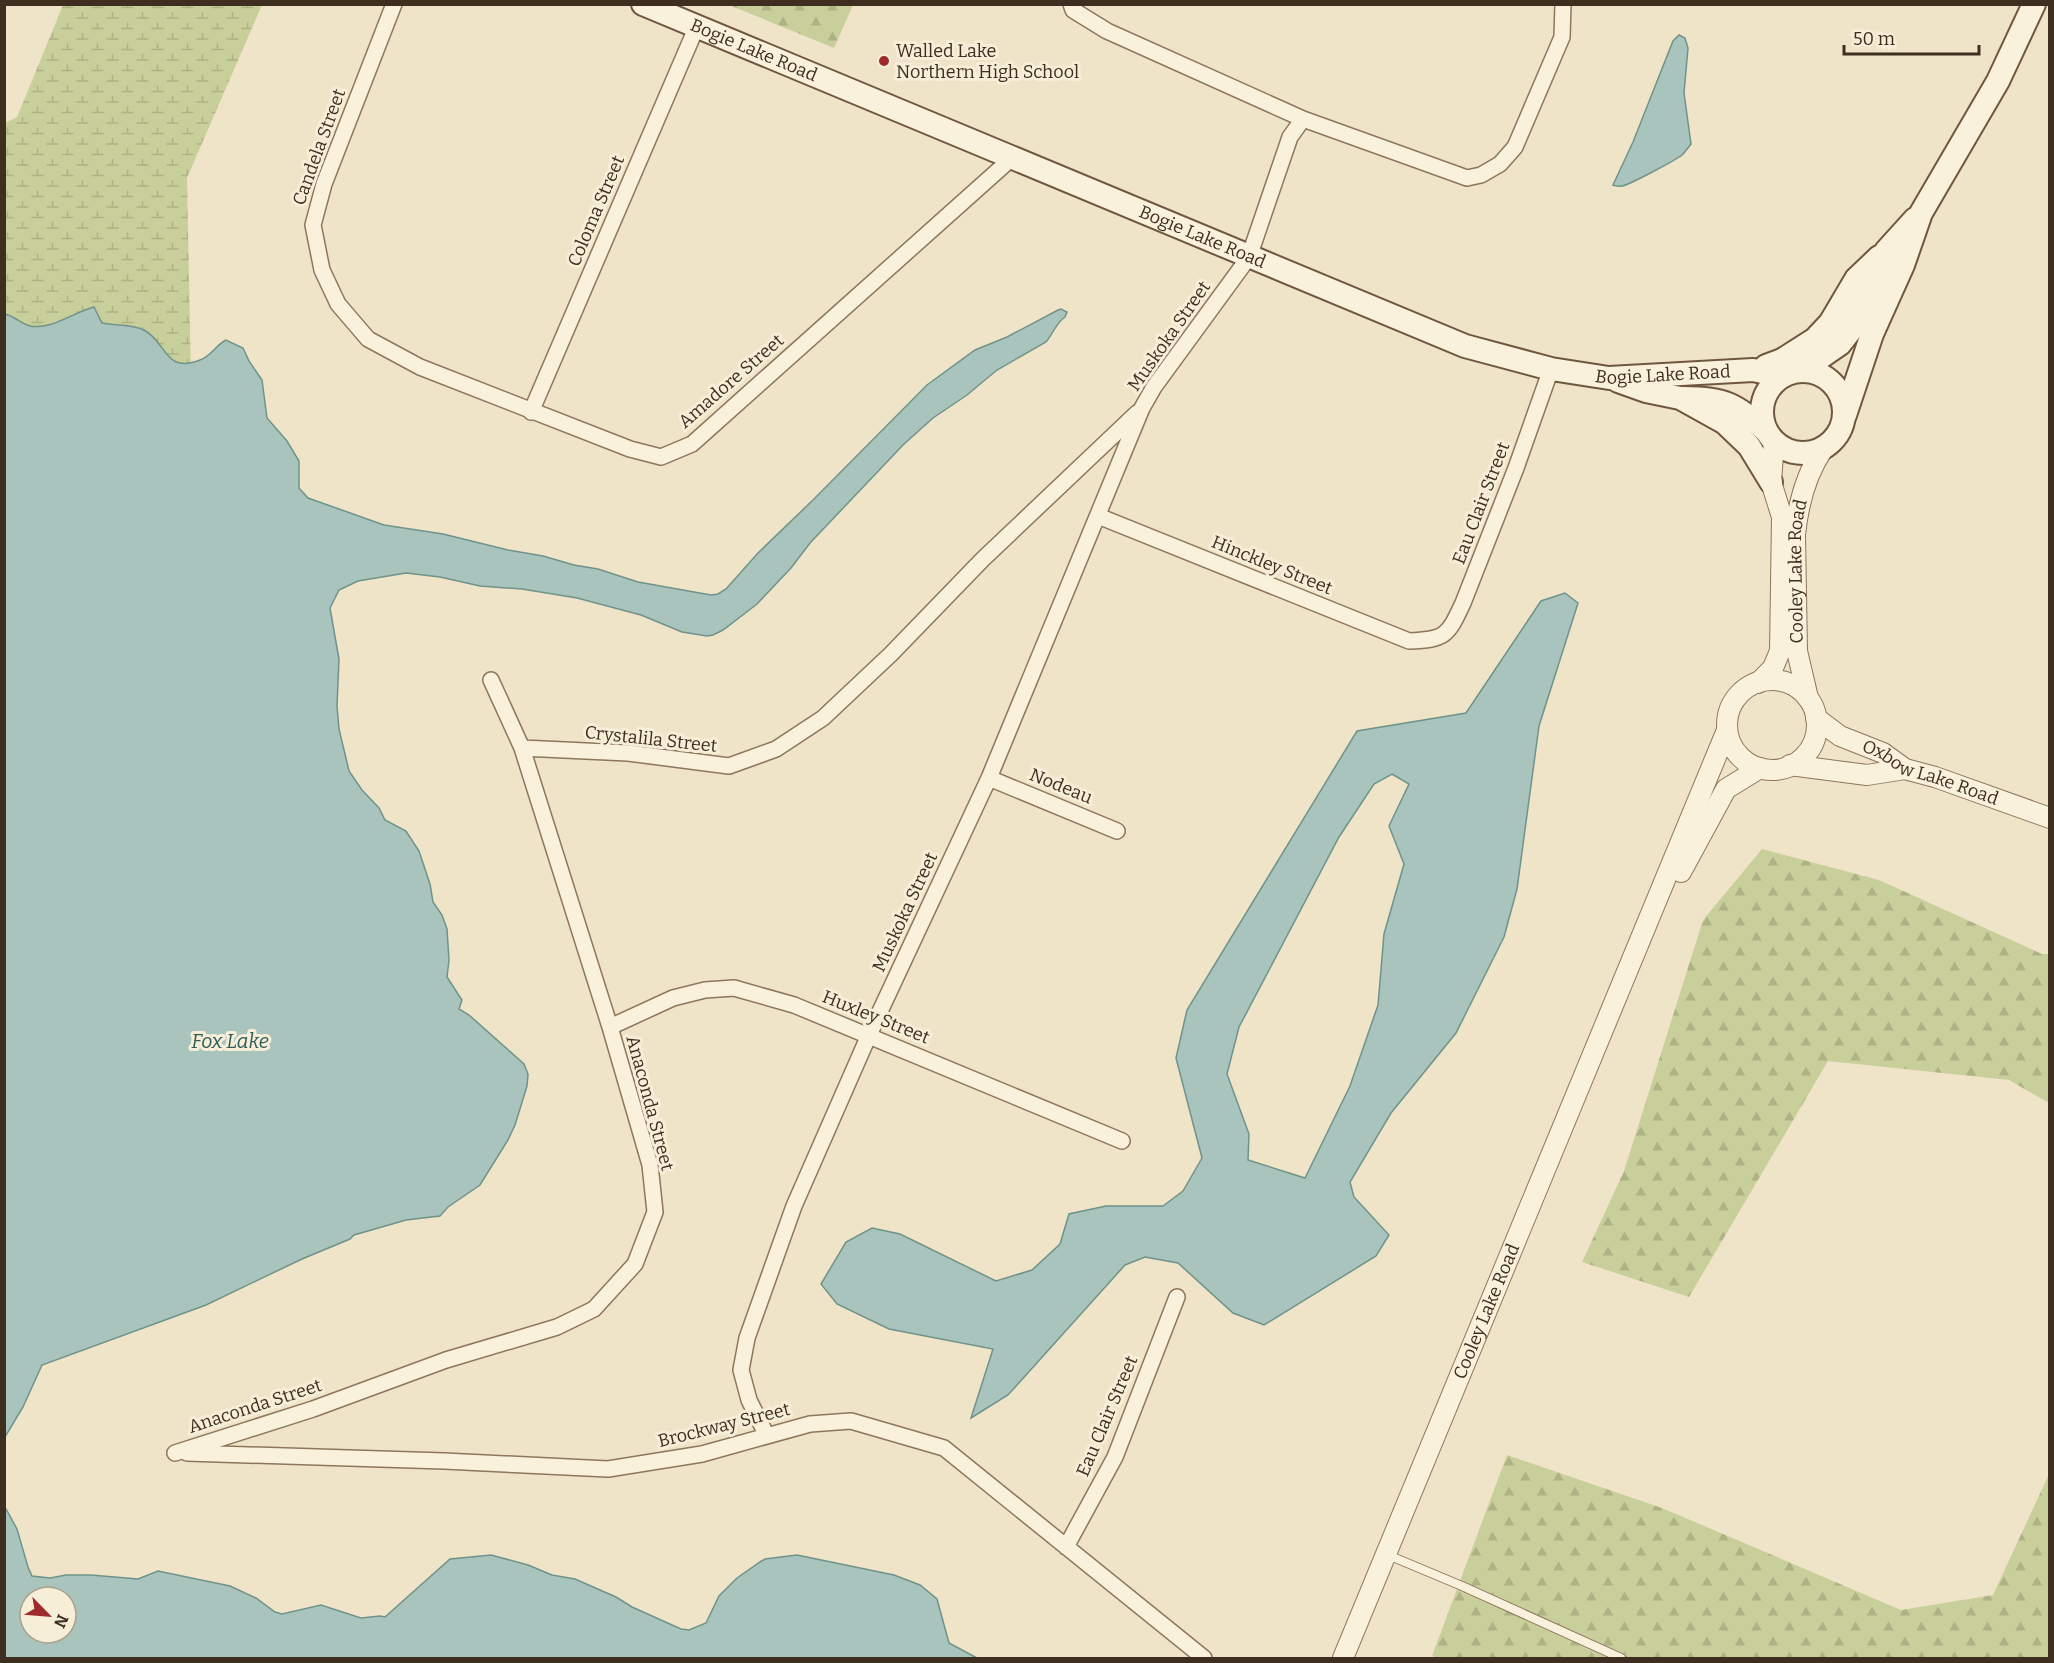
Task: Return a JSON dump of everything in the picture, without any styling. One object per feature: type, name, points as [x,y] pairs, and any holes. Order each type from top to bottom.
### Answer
[{"type":"main road","name":"Bogie Lake Road","points":[[643,4],[1465,346],[1551,369],[1609,378],[1753,370],[1786,374]]},
{"type":"main road","points":[[1886,251],[1851,330],[1840,344],[1814,362],[1786,374],[1773,384],[1766,394],[1762,406],[1762,418],[1769,436],[1784,449],[1797,453],[1810,453],[1823,449],[1834,440],[1841,429],[1872,334],[1903,265],[1921,213],[1998,81],[2034,4]]},
{"type":"main road","points":[[1753,370],[1782,360],[1815,339],[1830,323],[1856,279],[1921,213]]},
{"type":"main road","points":[[1786,374],[1810,372],[1829,379],[1838,389],[1845,416]]},
{"type":"main road","points":[[1609,378],[1646,391],[1680,398],[1725,423],[1749,446],[1771,482]]},
{"type":"main road","name":"Bogie Lake Road","points":[[1680,398],[1705,398],[1726,402],[1747,415],[1769,436]]},
{"type":"street","name":"Candela Street","points":[[338,304],[322,270],[313,225],[324,184],[394,4]]},
{"type":"street","points":[[1071,4],[1073,10],[1107,31],[1303,119],[1467,178],[1481,175],[1500,164],[1515,147],[1562,37],[1563,4]]},
{"type":"street","name":"Coloma Street","points":[[531,412],[696,26]]},
{"type":"street","name":"Muskoka Street","points":[[767,1436],[749,1400],[741,1370],[747,1338],[794,1206],[869,1035],[989,778],[1142,408],[1154,387],[1249,257],[1290,137],[1303,119]]},
{"type":"street","name":"Amadore Street","points":[[338,304],[368,339],[420,367],[630,449],[661,457],[692,444],[1012,158]]},
{"type":"street","name":"Eau Clair Street","points":[[1433,640],[1444,634],[1453,624],[1463,603],[1516,468],[1551,369]]},
{"type":"street","name":"Muskoka Street","points":[[859,685],[983,559],[1142,408]]},
{"type":"street","name":"Cooley Lake Road","points":[[1758,682],[1773,668],[1780,651],[1782,517],[1771,482],[1769,436]]},
{"type":"street","name":"Cooley Lake Road","points":[[1808,699],[1797,651],[1794,535],[1796,519],[1812,465],[1823,449]]},
{"type":"street","name":"Hinckley Street","points":[[1098,516],[1409,641],[1433,640]]},
{"type":"street","name":"Anaconda Street","points":[[175,1453],[313,1408],[446,1360],[557,1327],[594,1309],[634,1264],[655,1212],[650,1165],[610,1027],[522,748],[491,680]]},
{"type":"street","points":[[1771,680],[1785,682],[1798,688],[1808,699],[1815,711],[1817,726],[1814,740],[1807,753],[1796,762],[1783,768],[1767,770],[1740,757],[1731,745],[1727,730],[1728,715],[1734,701],[1744,689],[1758,682],[1771,680]]},
{"type":"street","name":"Crystalila Street","points":[[522,748],[627,753],[729,766],[776,749],[823,718],[859,685]]},
{"type":"street","name":"Oxbow Lake Road","points":[[1816,718],[1840,736],[1883,753],[1905,769],[1935,777],[2049,818]]},
{"type":"street","name":"Cooley Lake Road","points":[[1343,1659],[1727,730]]},
{"type":"street","points":[[1790,765],[1868,775],[1905,769]]},
{"type":"street","name":"Cooley Lake Road","points":[[1632,964],[1726,789],[1760,768]]},
{"type":"street","name":"Nodeau","points":[[989,778],[1117,831]]},
{"type":"street","name":"Huxley Street","points":[[610,1027],[673,998],[705,990],[734,988],[794,1005],[1122,1141]]},
{"type":"street","name":"Eau Clair Street","points":[[1066,1547],[1115,1457],[1177,1297]]},
{"type":"street","name":"Brockway Street","points":[[175,1453],[444,1461],[608,1469],[702,1454],[810,1424],[851,1421],[944,1448],[1204,1659]]},
{"type":"lane","points":[[1386,1554],[1621,1659]]},
{"type":"green space","points":[[63,5],[262,5],[187,178],[192,426],[5,631],[5,123],[17,117]]},
{"type":"green space","points":[[729,5],[853,5],[834,48]]},
{"type":"green space","points":[[1762,849],[1879,880],[2042,954],[2049,954],[2049,1103],[2009,1080],[1828,1061],[1689,1297],[1582,1262],[1624,1171],[1703,920]]},
{"type":"green space","points":[[1507,1455],[1662,1508],[1901,1610],[1993,1595],[2049,1474],[2049,1658],[1438,1658],[1432,1656]]},
{"type":"water","points":[[1679,35],[1685,38],[1688,48],[1684,93],[1691,144],[1682,155],[1652,172],[1626,185],[1613,185],[1633,142],[1673,41]]},
{"type":"water","name":"Fox Lake","points":[[94,307],[102,323],[144,330],[152,335],[167,355],[179,363],[200,360],[226,340],[243,348],[262,380],[267,418],[287,441],[299,461],[299,488],[308,498],[384,525],[443,534],[598,569],[638,582],[711,595],[726,589],[758,553],[927,385],[975,350],[1007,337],[1058,310],[1067,312],[1046,342],[997,370],[967,395],[933,418],[903,445],[810,543],[791,568],[757,604],[713,635],[682,632],[641,615],[577,598],[522,589],[480,586],[440,577],[406,573],[358,581],[339,590],[330,608],[339,659],[337,706],[339,729],[349,771],[362,790],[379,808],[385,820],[406,831],[419,851],[430,884],[433,902],[442,915],[447,929],[449,960],[447,977],[462,1000],[459,1009],[469,1015],[524,1064],[528,1074],[527,1086],[515,1125],[480,1185],[448,1207],[440,1216],[406,1220],[354,1235],[350,1239],[302,1259],[206,1305],[42,1365],[23,1407],[5,1437],[5,314],[27,325],[38,327],[55,323]]},
{"type":"water","points":[[1565,593],[1578,603],[1539,726],[1517,889],[1504,937],[1456,1033],[1391,1113],[1350,1182],[1354,1197],[1389,1235],[1376,1256],[1264,1325],[1233,1313],[1178,1263],[1145,1257],[1125,1265],[1008,1395],[971,1418],[993,1349],[889,1329],[837,1304],[821,1284],[846,1242],[872,1228],[900,1234],[996,1281],[1032,1270],[1060,1244],[1069,1214],[1106,1206],[1163,1206],[1183,1191],[1202,1158],[1176,1058],[1187,1010],[1357,731],[1466,713],[1541,601]],"holes":[[[1392,774],[1409,784],[1389,826],[1404,864],[1384,934],[1378,1005],[1350,1086],[1305,1178],[1248,1160],[1249,1134],[1227,1074],[1239,1027],[1339,837],[1374,784]]]},
{"type":"water","points":[[5,1507],[17,1529],[32,1576],[50,1578],[66,1575],[91,1575],[138,1579],[158,1571],[230,1586],[282,1614],[321,1605],[361,1618],[385,1617],[450,1559],[491,1555],[528,1565],[552,1575],[575,1579],[681,1629],[689,1630],[706,1623],[719,1596],[737,1578],[760,1562],[765,1559],[797,1555],[894,1575],[920,1585],[937,1599],[949,1643],[977,1658],[5,1658]]},
{"type":"place","name":"Walled Lake Northern High School","points":[[884,61]]}]
